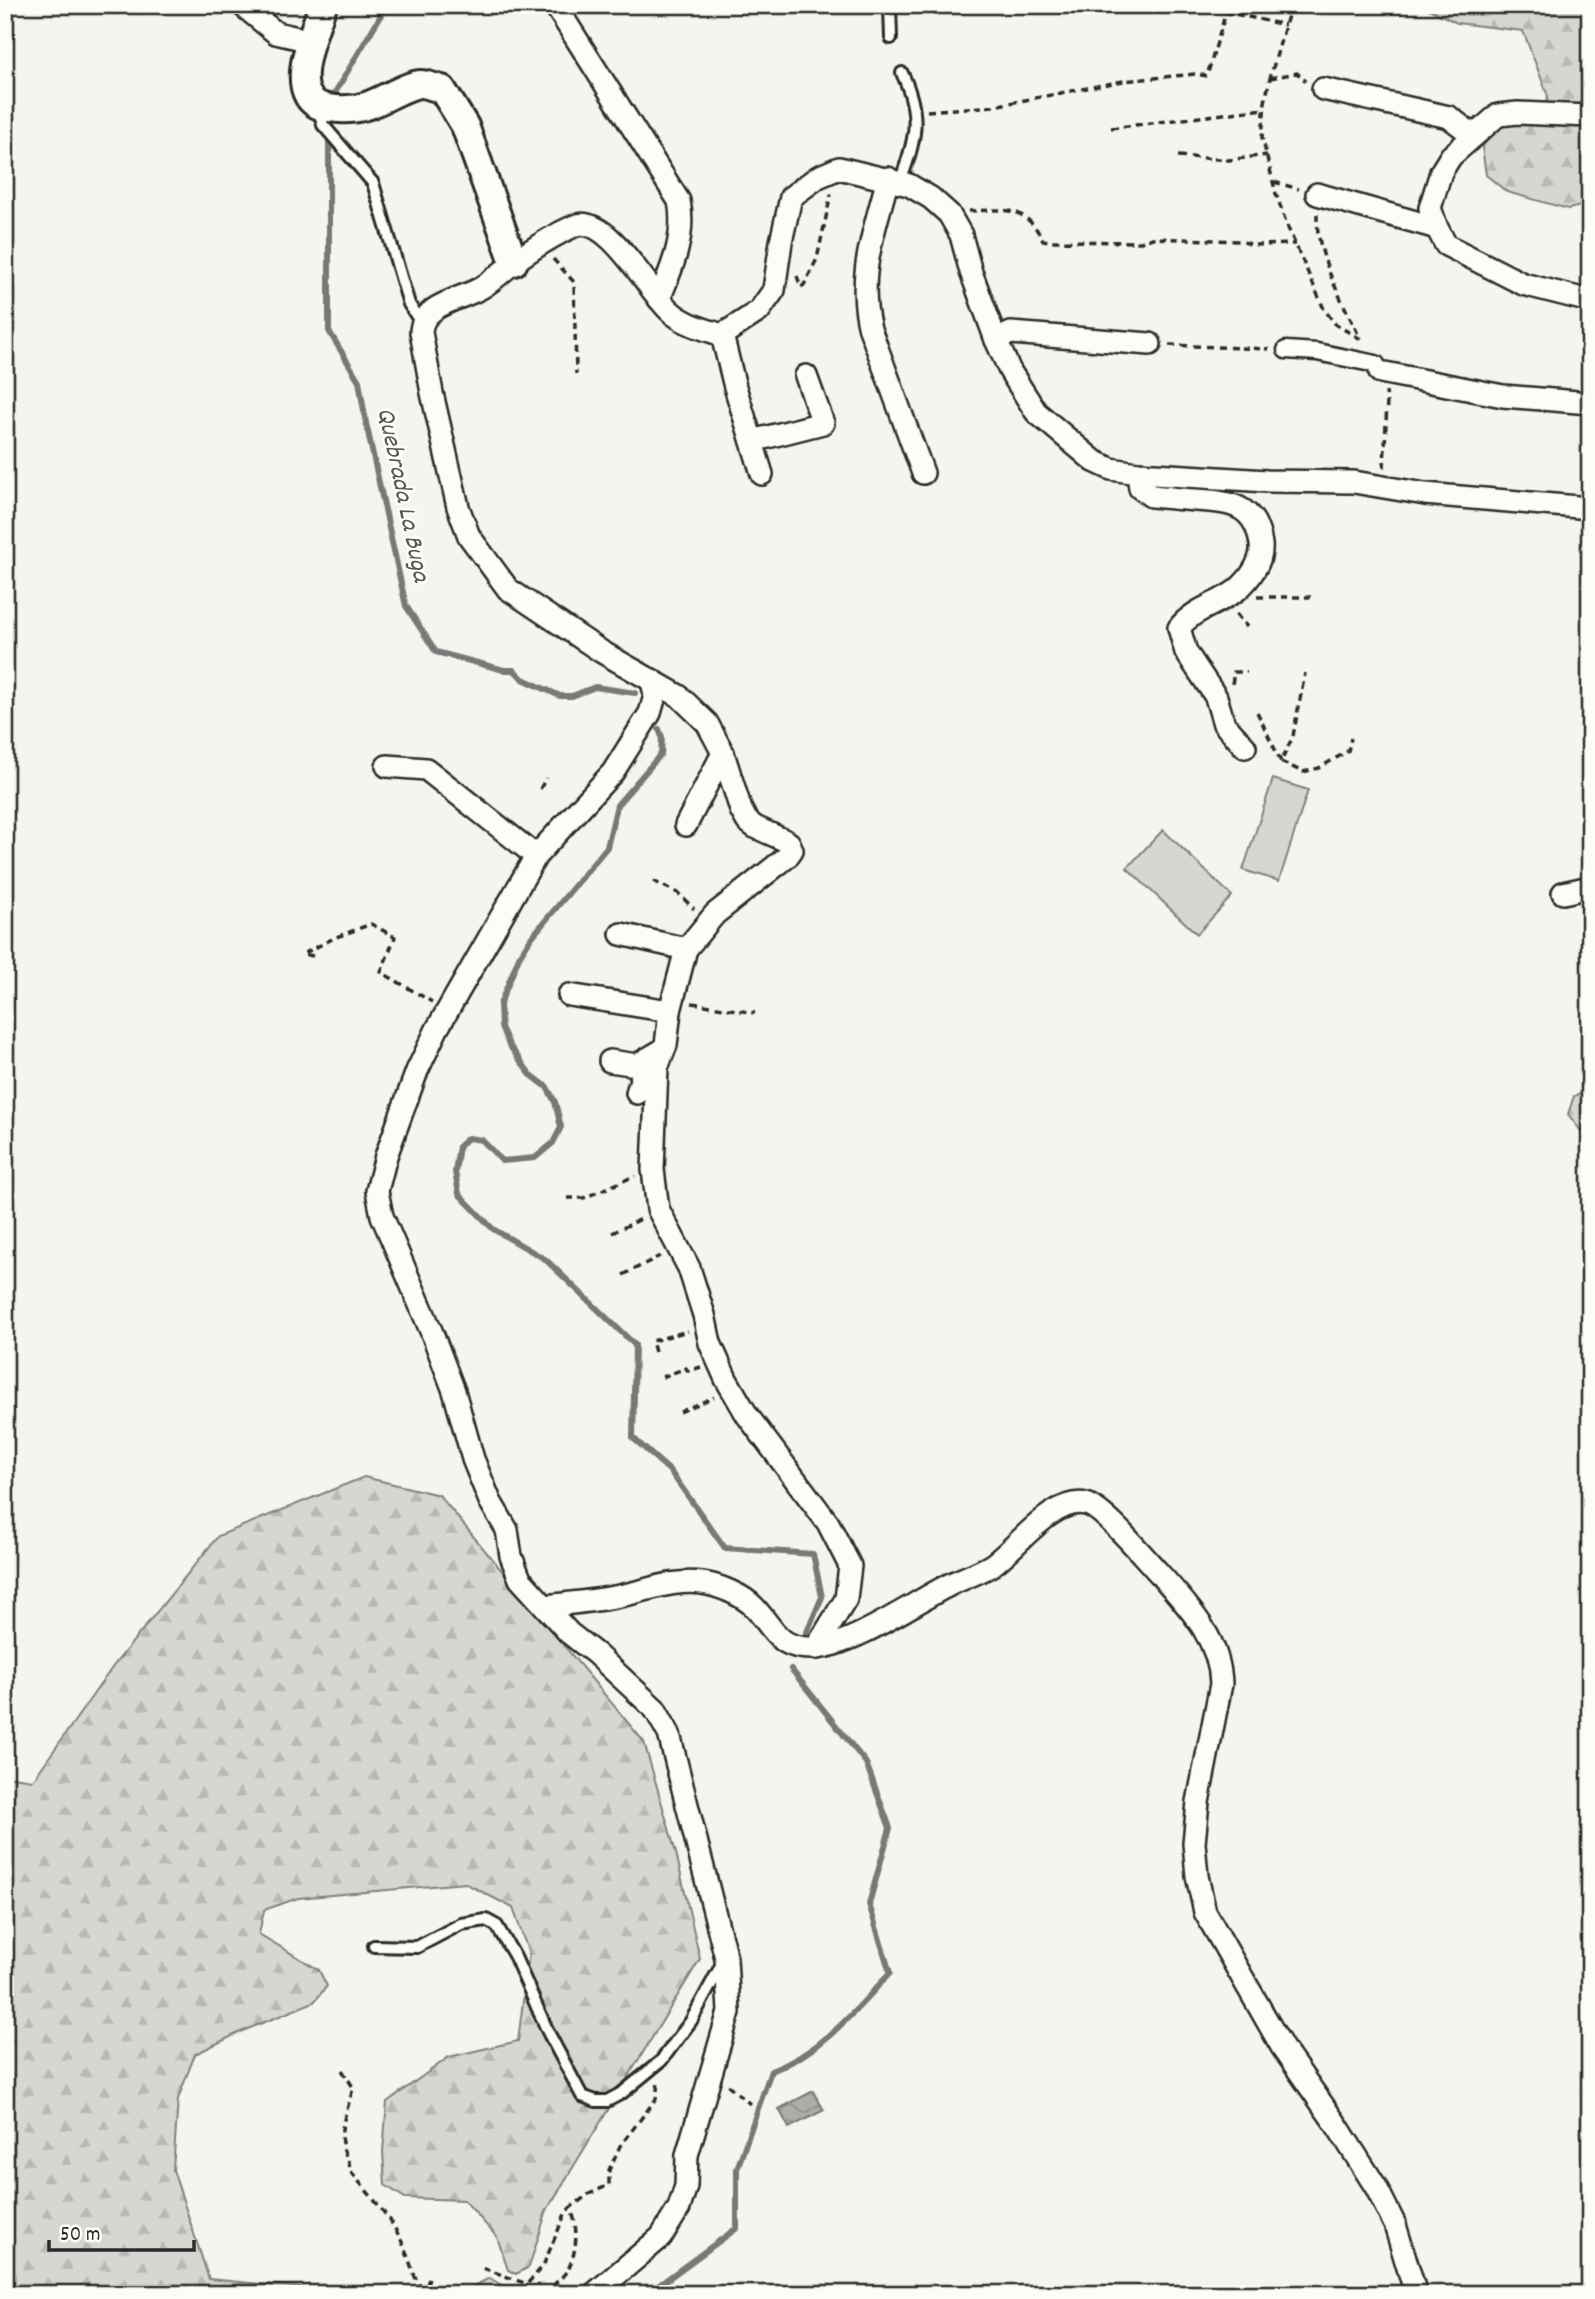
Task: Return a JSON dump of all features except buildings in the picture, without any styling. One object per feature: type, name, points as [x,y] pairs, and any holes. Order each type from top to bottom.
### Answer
[{"type":"street","points":[[242,5],[276,33],[311,41]]},
{"type":"street","points":[[323,5],[304,62],[303,82],[308,96],[318,106],[342,110],[367,106],[419,84],[442,89],[465,126],[514,262]]},
{"type":"street","points":[[555,5],[679,201],[681,220],[675,261],[659,299]]},
{"type":"street","points":[[1323,89],[1449,117],[1473,135]]},
{"type":"street","points":[[1590,116],[1518,113],[1499,115],[1451,156],[1441,172],[1430,208],[1446,245],[1523,285],[1590,302]]},
{"type":"street","points":[[722,335],[759,311],[774,290],[791,197],[818,177],[839,168],[909,185],[931,198],[946,212],[961,235],[971,272],[996,340],[1010,371],[1036,412],[1094,460],[1111,469],[1267,481],[1354,482],[1496,501],[1590,508]]},
{"type":"street","points":[[894,180],[865,271],[864,306],[923,473]]},
{"type":"street","points":[[1317,194],[1437,228]]},
{"type":"street","points":[[637,1093],[655,1054],[672,1005],[686,948],[715,914],[787,857],[792,850],[789,843],[747,821],[723,753],[707,723],[679,696],[602,652],[508,589],[468,536],[458,507],[432,393],[421,323],[425,315],[434,309],[469,295],[493,281],[514,262],[577,224],[594,227],[615,242],[670,312],[691,324],[722,335]]},
{"type":"street","points":[[996,340],[1012,333],[1150,344]]},
{"type":"street","points":[[722,335],[762,474]]},
{"type":"street","points":[[1286,350],[1317,352],[1503,396],[1590,403]]},
{"type":"street","points":[[752,441],[823,423],[806,376]]},
{"type":"street","points":[[1138,473],[1140,488],[1151,496],[1231,504],[1246,512],[1257,526],[1261,550],[1251,574],[1235,591],[1192,615],[1180,628],[1185,652],[1216,697],[1224,724],[1245,747]]},
{"type":"street","points":[[594,2294],[661,2237],[680,2208],[686,2186],[687,2155],[729,2012],[726,1958],[669,1734],[655,1709],[596,1654],[569,1633],[520,1579],[511,1556],[507,1530],[490,1501],[473,1458],[454,1391],[382,1216],[377,1191],[386,1156],[417,1071],[447,1010],[536,856],[613,772],[654,705],[655,688],[652,680]]},
{"type":"street","points":[[686,825],[723,753]]},
{"type":"street","points":[[387,766],[426,769],[536,856]]},
{"type":"street","points":[[1563,893],[1590,887]]},
{"type":"street","points":[[621,934],[686,948]]},
{"type":"street","points":[[569,995],[672,1005]]},
{"type":"street","points":[[610,1061],[637,1065],[655,1054]]},
{"type":"street","points":[[655,1054],[657,1068],[653,1170],[659,1210],[688,1268],[710,1343],[732,1390],[747,1415],[828,1523],[850,1566],[846,1599],[816,1648]]},
{"type":"street","points":[[545,1606],[622,1596],[677,1584],[701,1583],[726,1590],[752,1605],[774,1634],[789,1644],[816,1648],[839,1644],[992,1564],[1028,1531],[1069,1503],[1088,1504],[1121,1530],[1197,1616],[1216,1650],[1221,1666],[1221,1684],[1198,1802],[1195,1843],[1197,1876],[1205,1912],[1282,2047],[1376,2187],[1395,2225],[1416,2294]]},
{"type":"lane","points":[[890,5],[891,38]]},
{"type":"lane","points":[[894,180],[912,149],[916,120],[912,94],[902,73]]},
{"type":"lane","points":[[318,106],[323,125],[373,183],[408,304],[421,323]]},
{"type":"lane","points":[[374,1946],[417,1947],[461,1924],[486,1920],[497,1926],[515,1957],[548,2032],[582,2096],[596,2101],[607,2101],[622,2093],[661,2061],[691,2021],[726,1958]]},
{"type":"path","points":[[1292,5],[1270,78],[1262,137],[1273,182],[1295,244],[1324,309],[1336,325],[1361,339]]},
{"type":"path","points":[[915,113],[994,106],[1123,81],[1195,74],[1207,76],[1226,12],[1285,25]]},
{"type":"path","points":[[1270,78],[1297,73],[1312,86],[1323,89]]},
{"type":"path","points":[[1111,128],[1264,109]]},
{"type":"path","points":[[1178,156],[1229,160],[1267,155]]},
{"type":"path","points":[[780,256],[794,263],[801,287],[804,285],[817,259],[832,189],[833,171]]},
{"type":"path","points":[[1273,182],[1317,194],[1317,228],[1325,257],[1361,339],[1384,383],[1387,401],[1383,487]]},
{"type":"path","points":[[946,212],[1013,212],[1027,217],[1034,223],[1043,240],[1049,241],[1141,242],[1152,238],[1241,241],[1253,245],[1295,244]]},
{"type":"path","points":[[538,247],[575,282],[576,374]]},
{"type":"path","points":[[1150,344],[1286,350]]},
{"type":"path","points":[[1251,597],[1311,597]]},
{"type":"path","points":[[1281,762],[1293,736],[1305,673]]},
{"type":"path","points":[[1257,712],[1281,762],[1303,772],[1319,768],[1348,751],[1351,738]]},
{"type":"path","points":[[540,789],[546,778]]},
{"type":"path","points":[[653,881],[678,893],[698,913],[715,914]]},
{"type":"path","points":[[313,956],[303,954],[334,938],[372,925],[395,937],[381,972],[447,1010]]},
{"type":"path","points":[[672,1005],[755,1013]]},
{"type":"path","points":[[567,1198],[584,1198],[653,1170]]},
{"type":"path","points":[[612,1233],[659,1210]]},
{"type":"path","points":[[623,1275],[677,1247]]},
{"type":"path","points":[[655,1352],[652,1341],[706,1325]]},
{"type":"path","points":[[662,1377],[687,1368],[688,1371],[718,1362]]},
{"type":"path","points":[[680,1412],[732,1390]]},
{"type":"path","points":[[483,2268],[527,2284],[543,2266],[565,2214],[589,2194],[609,2185],[609,2170],[620,2146],[656,2098],[661,2061]]},
{"type":"path","points":[[342,2070],[353,2087],[343,2126],[342,2143],[351,2170],[388,2217],[402,2240],[419,2285],[426,2286],[429,2277]]},
{"type":"path","points":[[710,2076],[723,2081],[750,2104]]},
{"type":"path","points":[[544,2294],[568,2269],[577,2235],[575,2218],[570,2208]]},
{"type":"green space","points":[[1421,5],[1590,5],[1590,204],[1568,209],[1507,192],[1486,175],[1482,147],[1496,130],[1547,101],[1548,96],[1523,31],[1457,23]]},
{"type":"green space","points":[[1273,779],[1308,790],[1279,881],[1243,870]]},
{"type":"green space","points":[[1163,830],[1232,896],[1197,934],[1127,868]]},
{"type":"green space","points":[[1590,1091],[1590,1133],[1580,1130],[1568,1114],[1574,1096]]},
{"type":"green space","points":[[364,1477],[439,1495],[644,1742],[676,1853],[700,1959],[547,2210],[529,2267],[516,2274],[508,2270],[497,2237],[464,2200],[405,2198],[385,2185],[383,2152],[387,2102],[449,2057],[518,2041],[529,1954],[513,1908],[465,1883],[298,1898],[264,1910],[259,1934],[319,1970],[327,1986],[314,2002],[195,2054],[178,2099],[173,2170],[209,2279],[369,2294],[5,2294],[5,1776],[33,1780],[114,1665],[218,1536]]},
{"type":"green space","points":[[490,2278],[501,2285],[500,2294],[457,2294]]},
{"type":"water","points":[[813,2091],[824,2110],[789,2128],[779,2109]]},
{"type":"waterway","name":"Quebrada La Buga","points":[[330,101],[381,15],[378,5]]},
{"type":"waterway","name":"Quebrada La Buga","points":[[329,134],[329,331],[359,381],[406,606],[436,652],[504,670],[514,670],[523,679],[560,696],[572,696],[595,687],[635,693]]},
{"type":"waterway","name":"Quebrada La Buga","points":[[659,729],[662,737],[661,754],[617,805],[607,847],[531,938],[519,957],[500,1004],[501,1027],[509,1045],[530,1074],[547,1087],[555,1102],[561,1127],[553,1143],[535,1158],[502,1161],[482,1140],[468,1138],[459,1146],[455,1172],[459,1194],[493,1229],[545,1259],[635,1345],[633,1438],[670,1471],[725,1548],[813,1554],[822,1597],[804,1639]]},
{"type":"waterway","name":"Quebrada La Buga","points":[[639,2294],[658,2286],[737,2228],[737,2169],[771,2071],[806,2053],[836,2030],[890,1973],[869,1904],[890,1828],[866,1763],[791,1669]]}]
